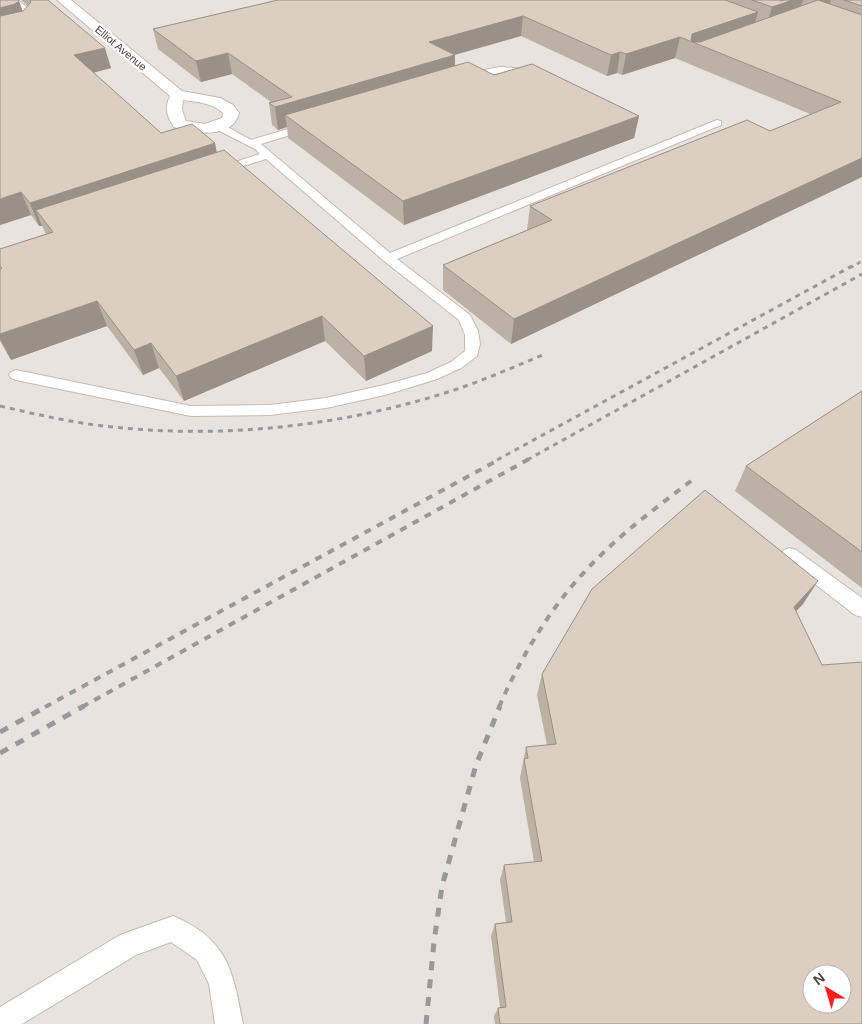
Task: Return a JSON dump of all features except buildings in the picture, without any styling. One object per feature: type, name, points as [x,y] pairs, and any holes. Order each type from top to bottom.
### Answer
[{"type":"street","name":"Elliot Avenue","points":[[63,0],[178,95]]},
{"type":"street","points":[[178,95],[202,99],[224,106],[231,113],[228,124],[196,129],[180,124],[173,111],[174,101],[178,95]]},
{"type":"lane","points":[[0,33],[26,27],[32,23],[28,13],[13,0]]},
{"type":"lane","points":[[452,82],[489,70],[502,68],[527,72],[551,81]]},
{"type":"lane","points":[[388,258],[717,123]]},
{"type":"lane","points":[[16,376],[190,411],[270,410],[326,404],[385,390],[432,376],[456,365],[472,353],[474,345],[471,330],[465,318],[388,258],[259,147],[228,124]]},
{"type":"lane","points":[[202,176],[259,147],[314,124]]},
{"type":"lane","points":[[252,132],[259,147]]},
{"type":"lane","points":[[790,555],[862,608]]},
{"type":"lane","points":[[0,1022],[129,944],[174,929],[206,951],[222,981],[229,1024]]},
{"type":"shaded area","points":[[0,0],[862,0],[862,1024],[0,1024]]},
{"type":"railway","points":[[850,268],[862,261]]},
{"type":"railway","points":[[497,460],[852,266]]},
{"type":"railway","points":[[527,460],[862,274]]},
{"type":"railway","points":[[0,406],[52,418],[145,430],[229,431],[271,428],[313,423],[395,407],[463,387],[545,354]]},
{"type":"railway","points":[[45,707],[500,459]]},
{"type":"railway","points":[[82,707],[529,459]]},
{"type":"railway","points":[[499,707],[530,646],[555,608],[584,572],[644,517],[691,481]]},
{"type":"railway","points":[[0,732],[47,706]]},
{"type":"railway","points":[[0,753],[84,706]]},
{"type":"railway","points":[[426,1024],[442,886],[476,765],[500,706]]}]
